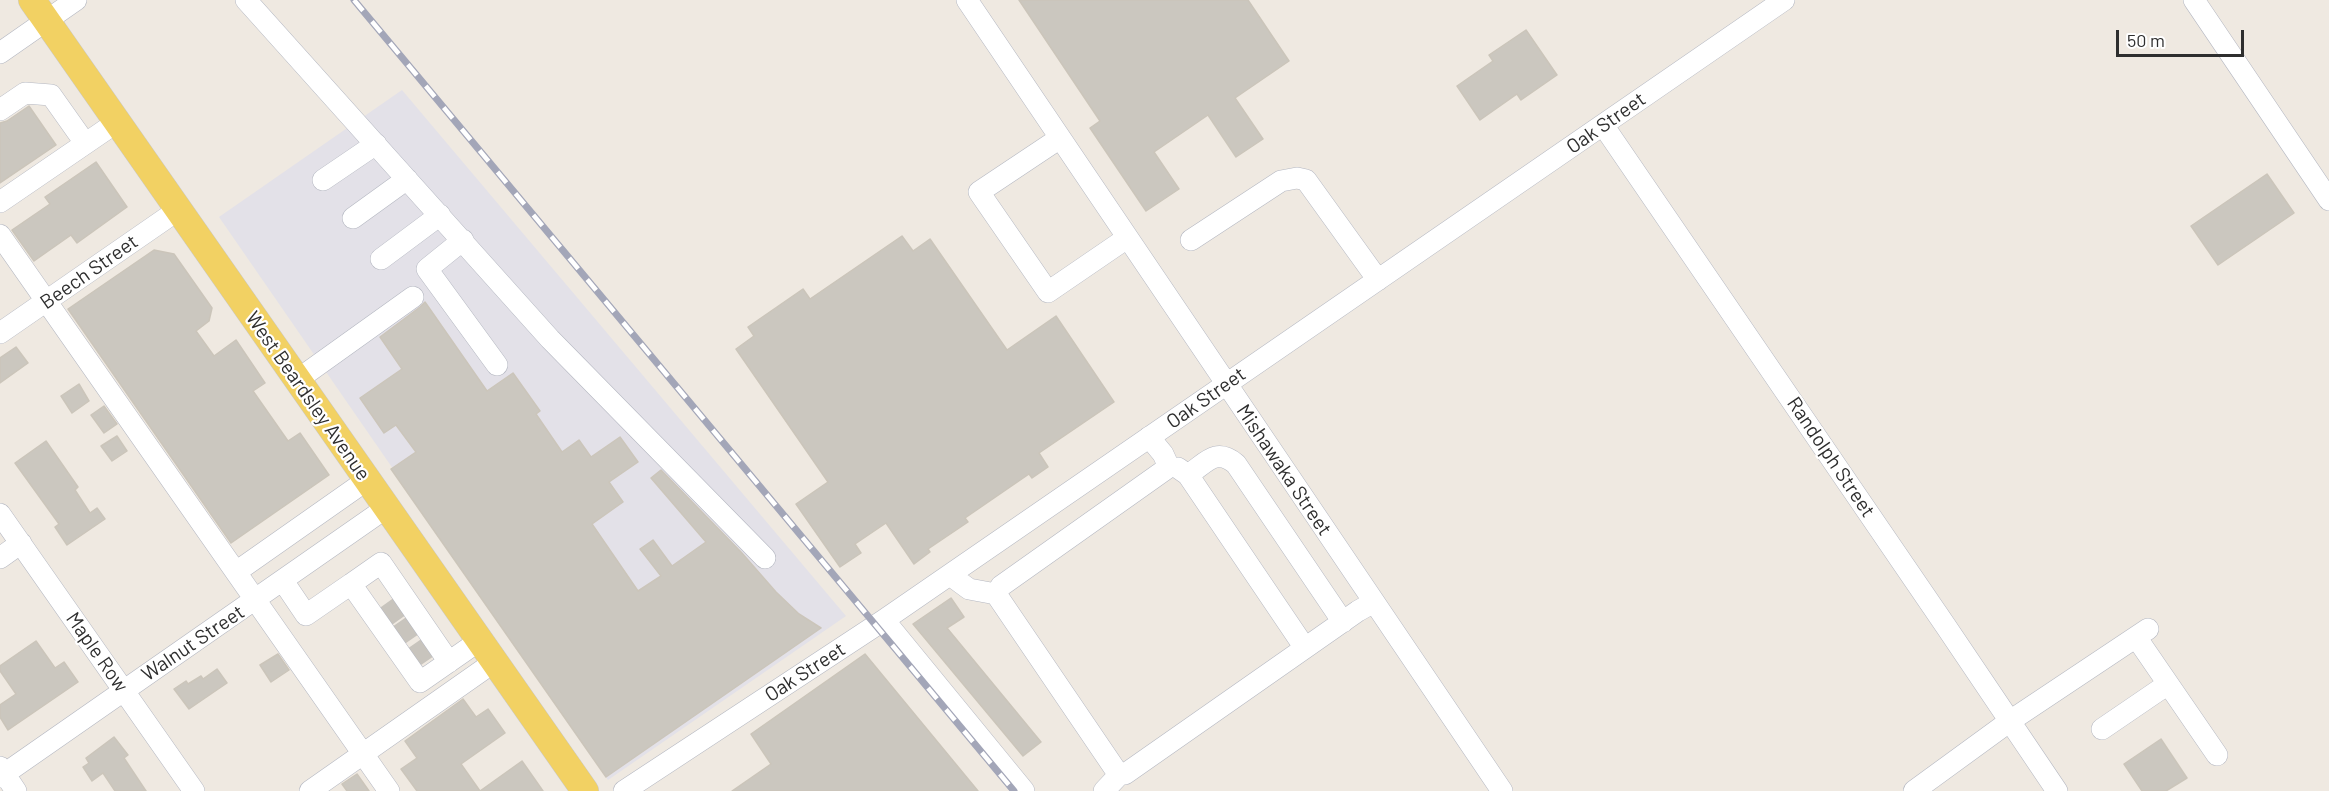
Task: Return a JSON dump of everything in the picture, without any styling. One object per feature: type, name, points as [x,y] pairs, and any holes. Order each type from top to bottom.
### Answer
[{"type":"main road","name":"West Beardsley Avenue","points":[[39,10],[585,791]]},
{"type":"street","points":[[0,53],[39,10],[76,0]]},
{"type":"street","points":[[246,0],[550,339],[765,558]]},
{"type":"street","name":"Mishawaka Street","points":[[967,0],[1502,791]]},
{"type":"street","name":"Oak Street","points":[[624,791],[884,620],[1784,0]]},
{"type":"street","points":[[2194,0],[2329,200]]},
{"type":"street","points":[[0,110],[25,93],[51,95],[85,143]]},
{"type":"street","points":[[0,202],[117,122]]},
{"type":"street","name":"Randolph Street","points":[[1603,125],[2056,791]]},
{"type":"street","points":[[1060,138],[979,192],[1047,292],[1127,238]]},
{"type":"street","points":[[323,180],[376,144]]},
{"type":"street","points":[[353,218],[407,178]]},
{"type":"street","points":[[1191,240],[1281,181],[1297,178],[1306,180],[1378,280]]},
{"type":"street","name":"Beech Street","points":[[0,333],[178,210]]},
{"type":"street","points":[[381,259],[440,215]]},
{"type":"street","points":[[0,235],[390,791]]},
{"type":"street","points":[[463,240],[427,269],[497,365]]},
{"type":"street","points":[[297,380],[413,297]]},
{"type":"street","points":[[1149,437],[1163,454],[1169,467]]},
{"type":"street","points":[[1188,475],[1217,455],[1227,456],[1236,464],[1343,622]]},
{"type":"street","points":[[996,594],[1001,586],[1169,467],[1181,469],[1188,475],[1305,648]]},
{"type":"street","points":[[236,572],[367,480]]},
{"type":"street","name":"Walnut Street","points":[[5,777],[124,690],[386,508]]},
{"type":"street","name":"Maple Row","points":[[0,514],[194,791]]},
{"type":"street","points":[[0,558],[21,543]]},
{"type":"street","points":[[283,581],[306,615],[381,564],[392,612],[405,631],[420,652],[450,662]]},
{"type":"street","points":[[950,574],[969,589],[996,594],[1103,755],[1119,775]]},
{"type":"street","points":[[351,584],[392,612],[420,652],[420,682],[450,662],[487,651]]},
{"type":"street","points":[[1104,791],[1119,775],[1125,774],[1374,602]]},
{"type":"street","points":[[884,620],[1024,791]]},
{"type":"street","points":[[1914,791],[2010,721],[2142,633],[2168,684],[2217,755]]},
{"type":"street","points":[[310,791],[364,754],[487,651]]},
{"type":"street","points":[[2102,729],[2168,684]]},
{"type":"shaded area","points":[[402,90],[846,616],[608,780],[219,217]]},
{"type":"building","points":[[1019,0],[1248,0],[1289,61],[1235,98],[1263,139],[1236,157],[1208,115],[1154,152],[1179,189],[1146,211],[1090,128],[1100,121]]},
{"type":"building","points":[[1526,30],[1557,75],[1521,100],[1517,94],[1480,120],[1457,86],[1493,61],[1489,55]]},
{"type":"building","points":[[29,106],[56,145],[0,183],[0,123],[7,121]]},
{"type":"building","points":[[96,162],[127,207],[77,243],[71,235],[34,261],[12,230],[50,204],[45,197]]},
{"type":"building","points":[[2267,174],[2294,213],[2218,265],[2191,226]]},
{"type":"building","points":[[902,236],[913,251],[930,239],[1007,350],[1056,316],[1114,402],[1039,453],[1048,467],[1032,478],[1029,474],[965,518],[968,522],[928,549],[930,552],[914,564],[886,523],[855,544],[861,553],[840,567],[796,504],[828,482],[736,349],[754,336],[748,327],[803,289],[810,299]]},
{"type":"building","points":[[154,250],[174,254],[212,308],[209,321],[196,331],[214,356],[236,340],[265,383],[253,391],[288,441],[300,433],[329,475],[231,543],[68,309]]},
{"type":"building","points":[[425,302],[487,391],[513,373],[540,411],[536,414],[562,452],[579,440],[591,457],[620,437],[638,462],[609,482],[623,502],[592,524],[638,591],[661,576],[640,549],[653,540],[672,566],[706,542],[651,478],[661,470],[741,552],[776,592],[799,614],[821,628],[606,777],[391,469],[416,452],[396,425],[384,433],[360,398],[402,369],[380,337]]},
{"type":"building","points":[[16,347],[28,363],[0,383],[0,358]]},
{"type":"building","points":[[79,384],[89,401],[72,413],[61,396]]},
{"type":"building","points":[[104,406],[117,424],[104,433],[91,415]]},
{"type":"building","points":[[117,436],[127,451],[112,461],[101,446]]},
{"type":"building","points":[[46,441],[78,487],[75,490],[90,513],[97,508],[105,519],[67,545],[55,527],[59,524],[15,463]]},
{"type":"building","points":[[951,598],[964,617],[947,628],[1041,742],[1023,756],[913,624]]},
{"type":"building","points":[[36,641],[55,668],[64,662],[78,682],[8,730],[0,717],[0,705],[16,694],[0,671],[0,666]]},
{"type":"building","points":[[278,654],[289,670],[271,682],[260,665]]},
{"type":"building","points":[[865,654],[978,791],[732,791],[771,764],[751,734]]},
{"type":"building","points":[[217,669],[227,683],[189,709],[174,689],[186,681],[188,684],[201,676],[203,679]]},
{"type":"building","points":[[463,699],[476,717],[488,709],[505,733],[461,764],[480,791],[417,791],[401,769],[417,758],[405,741]]},
{"type":"building","points":[[114,737],[128,755],[124,758],[146,791],[115,791],[103,773],[92,781],[83,767],[89,763],[86,758]]},
{"type":"building","points":[[2161,739],[2187,778],[2166,791],[2142,791],[2124,764]]},
{"type":"building","points":[[522,761],[543,791],[480,791]]},
{"type":"building","points":[[357,774],[369,791],[347,791],[342,784]]},
{"type":"tunnel","points":[[385,617],[399,607]]},
{"type":"tunnel","points":[[399,635],[412,626]]},
{"type":"tunnel","points":[[414,657],[427,648]]},
{"type":"railway","points":[[354,0],[1014,791]]}]
